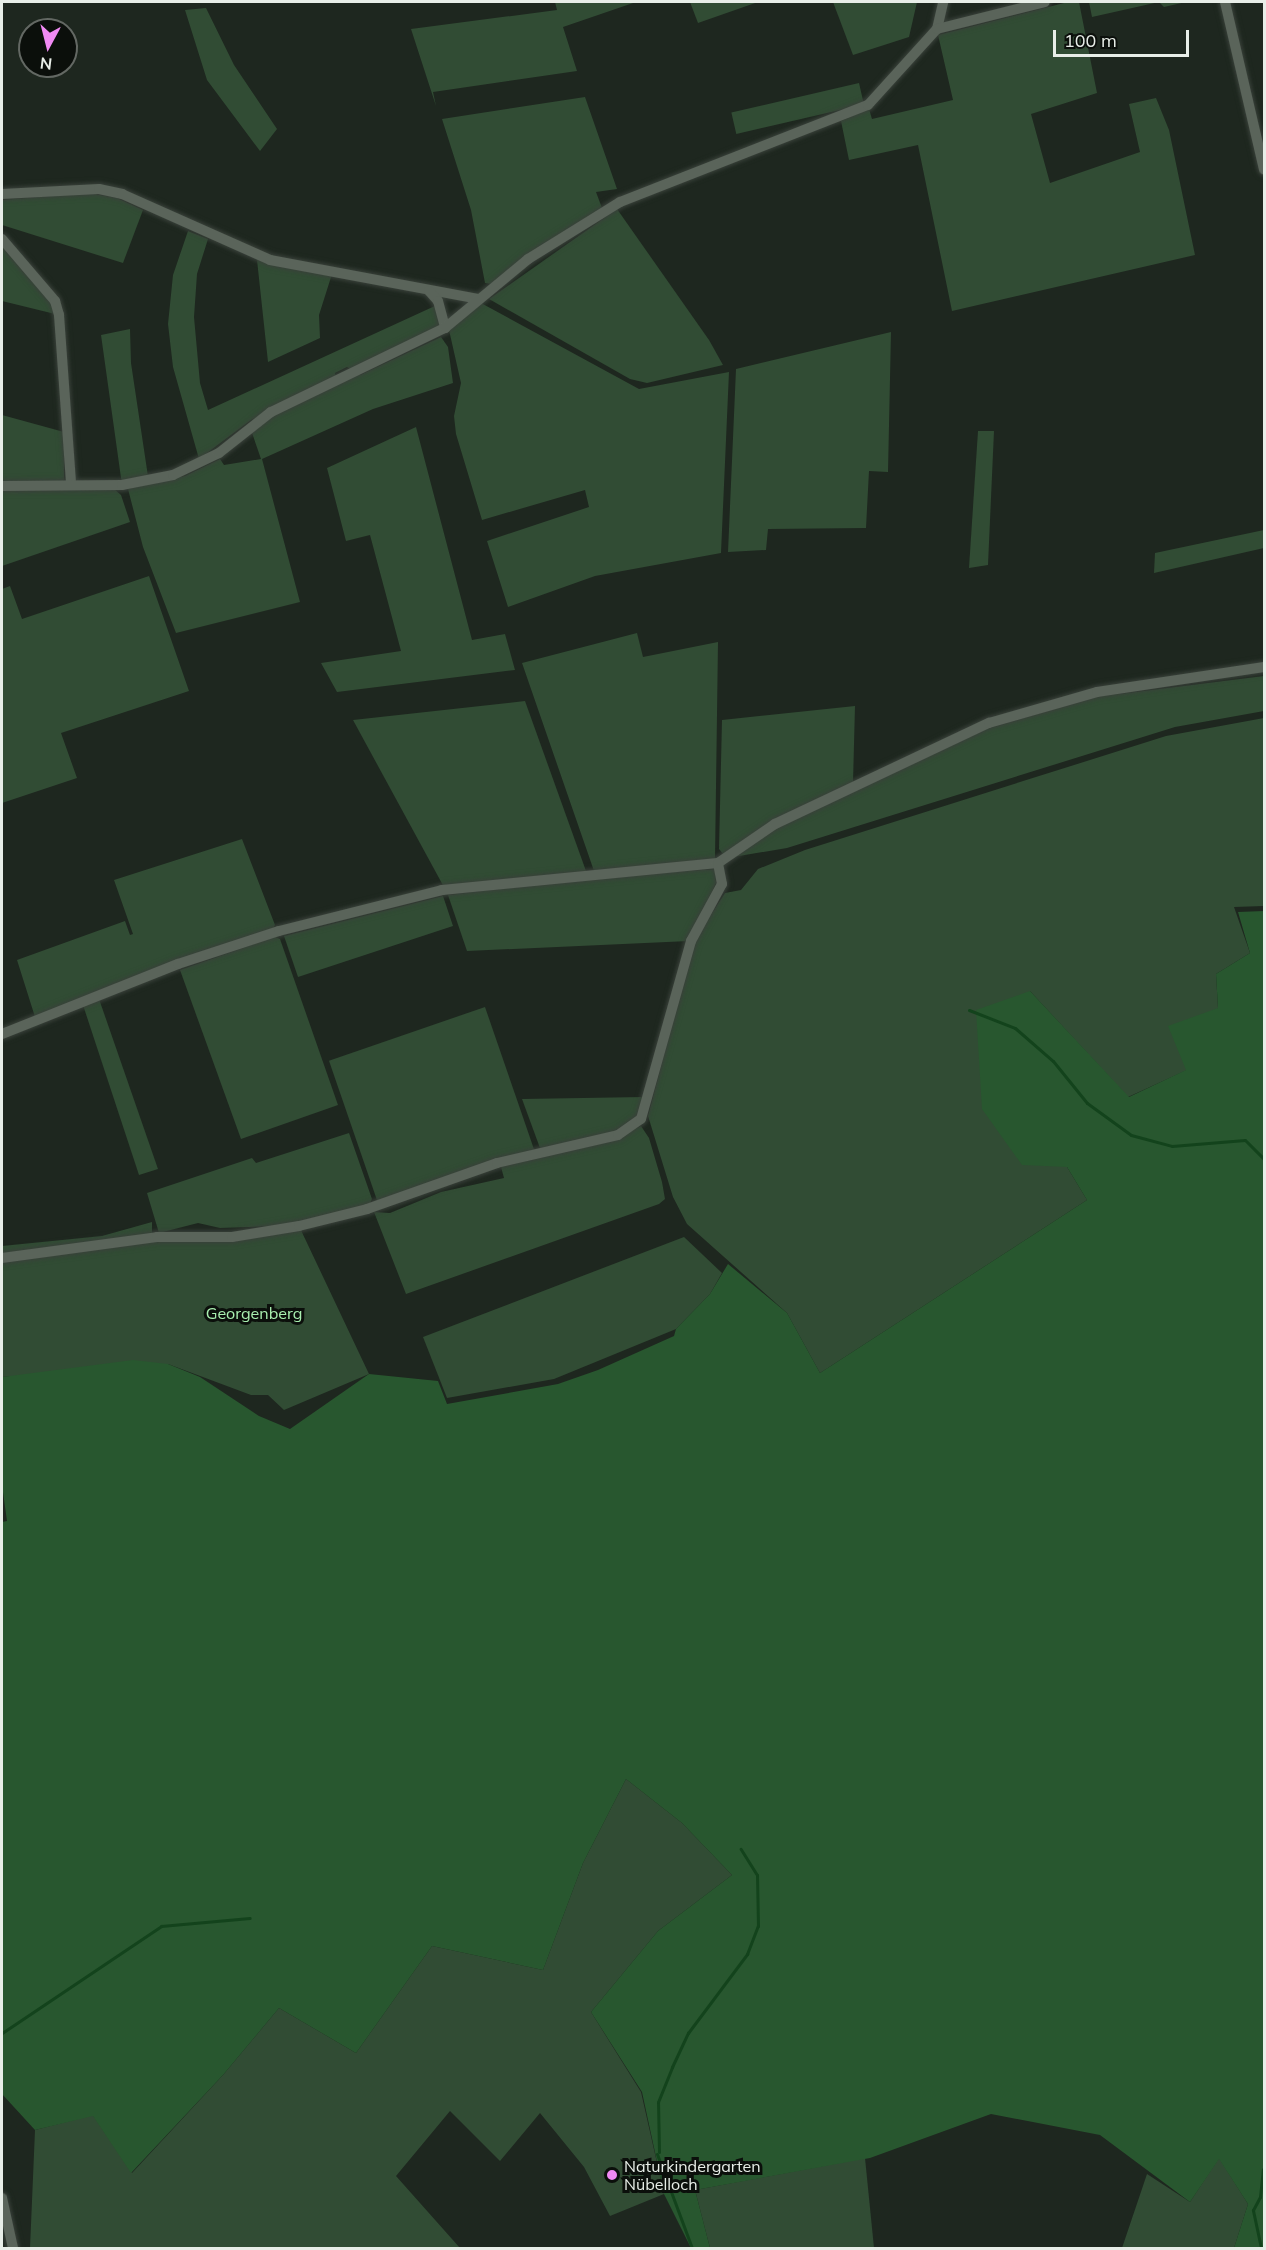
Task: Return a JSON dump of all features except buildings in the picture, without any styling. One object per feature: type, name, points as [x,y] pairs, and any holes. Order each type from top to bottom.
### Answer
[{"type":"street","points":[[2,486],[122,485],[173,475],[219,453],[272,412],[445,328],[528,260],[620,202],[868,105],[937,29],[943,2]]},
{"type":"street","points":[[937,29],[1045,2]]},
{"type":"street","points":[[1225,2],[1264,170]]},
{"type":"street","points":[[2,194],[99,189],[122,194],[270,260],[429,291],[479,298]]},
{"type":"street","points":[[2,239],[55,301],[59,315],[71,484]]},
{"type":"street","points":[[429,291],[444,314],[445,328]]},
{"type":"street","points":[[2,1034],[178,964],[279,931],[442,890],[718,863],[775,824],[989,723],[1097,692],[1264,667]]},
{"type":"street","points":[[2,1258],[156,1237],[232,1237],[299,1226],[367,1209],[497,1163],[618,1135],[641,1119],[691,941],[722,884],[718,863]]},
{"type":"street","points":[[2,2198],[13,2248]]},
{"type":"green space","points":[[555,2],[636,2],[563,27],[577,71],[433,92],[436,106],[411,29],[557,10]]},
{"type":"green space","points":[[690,2],[758,2],[698,23]]},
{"type":"green space","points":[[833,2],[917,2],[909,37],[853,55]]},
{"type":"green space","points":[[1068,2],[1079,2],[1097,93],[1031,114],[1050,183],[1140,152],[1129,104],[1156,98],[1169,130],[1195,255],[952,311],[918,145],[849,160],[841,121],[869,109],[872,119],[953,100],[938,35]]},
{"type":"green space","points":[[1089,2],[1159,2],[1092,17]]},
{"type":"green space","points":[[1159,2],[1186,2],[1164,7]]},
{"type":"green space","points":[[206,8],[234,65],[277,129],[260,151],[207,80],[185,10]]},
{"type":"green space","points":[[859,83],[864,104],[736,134],[731,112]]},
{"type":"green space","points":[[585,97],[617,189],[596,192],[602,208],[491,284],[485,283],[471,210],[442,119]]},
{"type":"green space","points":[[88,193],[117,198],[143,210],[123,263],[2,225],[2,200]]},
{"type":"green space","points":[[617,209],[709,340],[723,365],[647,383],[630,379],[489,299]]},
{"type":"green space","points":[[188,231],[208,239],[197,274],[194,317],[200,383],[208,410],[437,305],[442,326],[352,370],[347,367],[335,373],[336,377],[251,420],[199,459],[173,367],[168,324],[173,275]]},
{"type":"green space","points":[[2,246],[50,301],[55,314],[2,301]]},
{"type":"green space","points":[[257,260],[332,274],[319,315],[320,338],[268,362]]},
{"type":"green space","points":[[481,303],[639,389],[729,372],[721,553],[595,576],[508,607],[487,541],[589,507],[585,490],[482,520],[456,434],[454,416],[461,383],[449,330]]},
{"type":"green space","points":[[130,329],[131,363],[149,483],[122,485],[101,335]]},
{"type":"green space","points":[[891,332],[888,472],[869,471],[866,528],[768,529],[766,550],[728,552],[736,369]]},
{"type":"green space","points":[[441,337],[448,347],[453,383],[373,409],[262,459],[300,602],[176,633],[143,547],[128,489],[185,476],[220,459],[224,465],[261,459],[250,427],[357,370],[360,375]]},
{"type":"green space","points":[[2,415],[64,432],[64,481],[2,482]]},
{"type":"green space","points":[[416,427],[472,640],[505,634],[515,670],[337,692],[321,663],[401,651],[370,535],[346,541],[327,468]]},
{"type":"green space","points":[[978,431],[994,431],[988,565],[969,568]]},
{"type":"green space","points":[[113,488],[121,495],[130,522],[2,566],[2,490]]},
{"type":"green space","points":[[1264,530],[1264,548],[1154,573],[1155,553]]},
{"type":"green space","points":[[149,576],[189,691],[61,733],[77,778],[2,803],[2,589],[10,586],[22,619]]},
{"type":"green space","points":[[637,633],[643,657],[718,642],[715,859],[594,871],[522,663]]},
{"type":"green space","points":[[1264,676],[1264,711],[1175,727],[787,848],[727,858],[778,827],[987,729],[1095,697]]},
{"type":"green space","points":[[525,701],[586,871],[445,889],[353,720]]},
{"type":"green space","points":[[855,706],[853,783],[723,854],[719,849],[722,720]]},
{"type":"green space","points":[[1264,718],[1264,906],[1234,907],[1250,953],[1216,974],[1218,1008],[1187,1070],[1128,1097],[1030,991],[1067,1167],[1087,1200],[820,1373],[787,1313],[687,1224],[673,1197],[648,1116],[694,941],[725,893],[741,890],[758,869],[805,850],[1166,736]]},
{"type":"green space","points":[[242,839],[275,925],[272,930],[35,1017],[17,960],[125,921],[130,935],[133,934],[114,880]]},
{"type":"green space","points":[[715,869],[716,883],[689,941],[467,951],[448,895],[592,878]]},
{"type":"green space","points":[[443,896],[453,926],[298,977],[284,936]]},
{"type":"green space","points":[[1264,911],[1264,2248],[1234,2248],[1248,2204],[1219,2159],[1190,2202],[1100,2135],[991,2114],[870,2158],[695,2190],[710,2248],[691,2248],[664,2194],[642,2092],[591,2012],[658,1931],[732,1875],[682,1823],[626,1779],[583,1863],[543,1970],[432,1946],[356,2053],[279,2008],[223,2075],[131,2173],[93,2116],[35,2130],[2,2094],[2,1522],[7,1521],[2,1485],[2,1377],[133,1360],[168,1364],[200,1377],[259,1416],[290,1429],[369,1374],[438,1381],[447,1404],[558,1384],[598,1370],[674,1336],[676,1329],[710,1294],[728,1264],[787,1313],[820,1373],[1087,1200],[1067,1167],[1022,1165],[982,1109],[976,1010],[1030,991],[1129,1097],[1186,1070],[1168,1026],[1218,1008],[1216,974],[1250,953],[1238,912]]},
{"type":"green space","points":[[275,937],[280,939],[338,1105],[241,1139],[180,970]]},
{"type":"green space","points":[[98,996],[158,1169],[139,1175],[82,1002]]},
{"type":"green space","points":[[485,1007],[534,1150],[378,1203],[329,1061]]},
{"type":"green space","points":[[643,1097],[639,1116],[616,1133],[540,1148],[522,1099]]},
{"type":"green space","points":[[641,1126],[649,1138],[662,1182],[665,1199],[659,1204],[406,1294],[374,1212],[390,1213],[441,1192],[504,1178],[501,1167],[609,1142]]},
{"type":"green space","points":[[349,1133],[372,1199],[368,1207],[299,1225],[220,1228],[198,1223],[159,1233],[147,1193],[252,1158],[256,1163]]},
{"type":"green space","points":[[152,1222],[152,1235],[2,1255],[2,1246],[102,1236]]},
{"type":"green space","name":"Georgenberg","points":[[299,1226],[369,1374],[284,1410],[268,1395],[251,1395],[168,1364],[2,1377],[2,1258]]},
{"type":"green space","points":[[684,1237],[722,1273],[710,1294],[676,1329],[554,1379],[447,1398],[423,1337]]},
{"type":"green space","points":[[626,1779],[682,1823],[732,1875],[658,1931],[591,2012],[641,2092],[664,2194],[610,2216],[584,2167],[540,2113],[500,2161],[450,2111],[396,2176],[460,2248],[30,2248],[35,2130],[93,2115],[132,2173],[223,2075],[279,2008],[356,2053],[432,1946],[543,1970],[583,1863]]},
{"type":"green space","points":[[865,2158],[874,2248],[710,2248],[695,2190]]},
{"type":"green space","points":[[1219,2158],[1248,2204],[1234,2248],[1122,2248],[1147,2174],[1190,2202]]},
{"type":"waterway","points":[[969,1010],[1015,1028],[1053,1061],[1087,1103],[1131,1135],[1172,1146],[1245,1140],[1264,1159]]},
{"type":"waterway","points":[[659,2152],[658,2102],[672,2067],[688,2033],[747,1954],[758,1926],[757,1875],[741,1849]]},
{"type":"waterway","points":[[2,2033],[161,1926],[250,1918]]},
{"type":"waterway","points":[[657,2154],[692,2248]]},
{"type":"waterway","points":[[1261,2248],[1253,2210],[1260,2197],[1263,2169]]},
{"type":"place","name":"Naturkindergarten Nübelloch","points":[[612,2175]]}]
